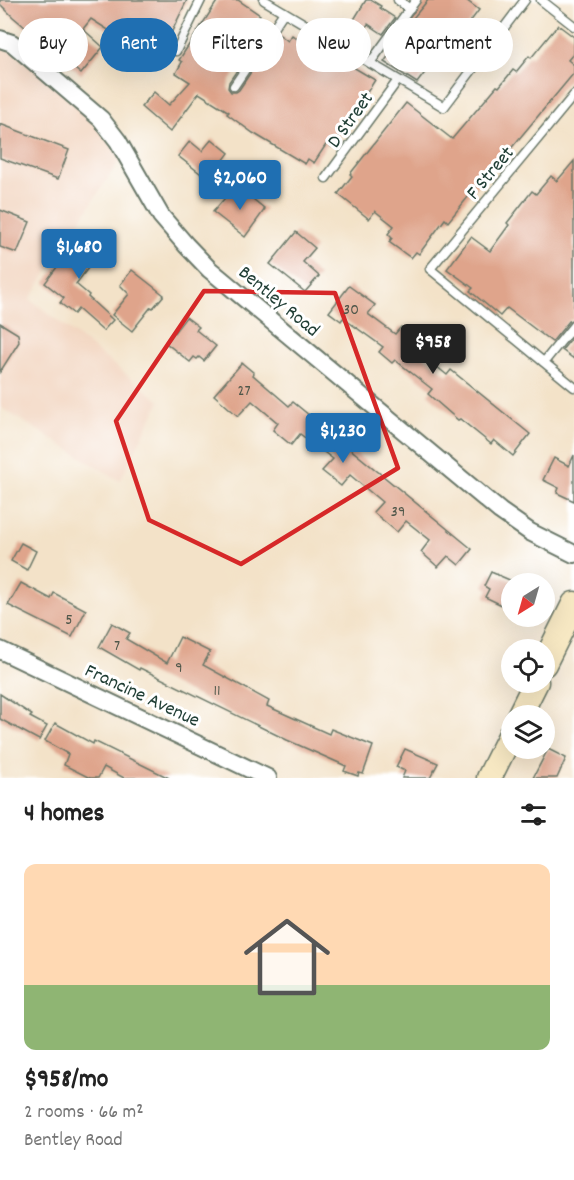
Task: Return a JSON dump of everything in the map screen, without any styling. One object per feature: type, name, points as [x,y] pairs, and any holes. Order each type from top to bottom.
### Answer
[{"type":"main road","points":[[555,642],[574,604]]},
{"type":"main road","points":[[489,778],[501,754]]},
{"type":"street","name":"Bentley Road","points":[[0,39],[12,43],[101,119],[118,141],[161,216],[209,268],[500,511],[530,532],[574,554]]},
{"type":"street","name":"Francine Avenue","points":[[0,650],[268,778]]},
{"type":"lane","points":[[178,47],[201,0]]},
{"type":"lane","points":[[264,0],[296,19]]},
{"type":"lane","points":[[398,0],[410,9]]},
{"type":"lane","points":[[371,62],[416,0]]},
{"type":"lane","points":[[371,64],[444,107],[525,0]]},
{"type":"lane","points":[[541,0],[574,26]]},
{"type":"lane","points":[[234,86],[284,12]]},
{"type":"lane","name":"D Street","points":[[326,178],[398,80]]},
{"type":"lane","name":"F Street","points":[[544,362],[430,269],[574,95]]},
{"type":"lane","points":[[574,325],[544,362],[574,387]]},
{"type":"highlighted area","points":[[204,291],[335,293],[398,468],[241,564],[149,520],[116,421]]},
{"type":"shaded area","points":[[0,27],[18,42],[18,72],[55,72],[97,107],[131,142],[30,299],[160,401],[120,481],[0,407]]},
{"type":"building","points":[[0,0],[187,0],[178,19],[100,18],[100,25],[91,19],[88,23],[88,18],[18,18],[18,21],[0,4]]},
{"type":"building","points":[[218,0],[238,0],[260,15],[258,18],[206,18]]},
{"type":"building","points":[[366,0],[371,0],[395,18],[383,18],[383,34],[371,26],[371,18],[355,18]]},
{"type":"building","points":[[428,0],[466,0],[479,10],[473,18],[413,18]]},
{"type":"building","points":[[558,25],[574,37],[574,53],[568,60],[574,65],[574,73],[448,222],[445,219],[419,254],[416,252],[411,258],[389,242],[392,238],[388,234],[394,226],[375,211],[369,219],[338,194],[352,176],[350,174],[406,103],[452,139],[497,86],[499,87],[513,70],[516,72],[529,56],[531,58]]},
{"type":"building","points":[[88,34],[100,44],[100,51],[88,65]]},
{"type":"building","points":[[292,35],[296,38],[296,72],[362,72],[375,80],[332,147],[327,143],[314,163],[308,159],[305,164],[253,133],[227,114],[229,112],[199,93],[170,132],[141,107],[154,92],[169,105],[190,82],[176,73],[182,62],[179,60],[190,43],[190,72],[236,72],[228,88],[231,92],[236,92],[251,72],[284,72],[284,38],[288,41]]},
{"type":"building","points":[[400,72],[425,72],[417,83]]},
{"type":"building","points":[[0,124],[69,150],[58,179],[0,158]]},
{"type":"building","points":[[212,139],[229,153],[209,180],[178,156],[190,141],[202,151]]},
{"type":"building","points":[[574,161],[574,319],[569,321],[552,342],[507,308],[500,316],[470,291],[473,288],[447,269],[471,237],[490,251],[509,225],[507,223],[532,191],[536,194],[551,176],[557,181]]},
{"type":"building","points":[[236,185],[265,209],[245,237],[213,212]]},
{"type":"building","points":[[0,210],[30,222],[17,253],[0,247]]},
{"type":"building","points":[[84,231],[104,247],[76,284],[113,320],[103,331],[78,309],[74,314],[60,303],[64,298],[45,283]]},
{"type":"building","points":[[296,232],[315,248],[303,262],[319,276],[305,292],[270,264]]},
{"type":"building","points":[[132,270],[164,295],[132,331],[112,315],[129,294],[120,285]]},
{"type":"building","points":[[349,286],[375,305],[368,314],[395,334],[401,327],[425,347],[420,353],[447,375],[451,370],[530,434],[513,456],[494,440],[491,444],[460,419],[458,420],[428,394],[432,389],[395,360],[392,363],[379,352],[383,347],[343,318],[341,321],[329,312]]},
{"type":"building","points":[[186,317],[199,327],[196,330],[216,346],[204,361],[199,357],[197,359],[194,357],[190,362],[166,343]]},
{"type":"building","points":[[0,323],[18,334],[19,342],[0,372]]},
{"type":"building","points":[[574,335],[574,359],[562,350]]},
{"type":"building","points":[[242,363],[289,406],[293,402],[472,549],[459,565],[448,556],[438,567],[421,552],[430,540],[406,521],[397,532],[373,512],[382,502],[350,475],[341,486],[322,471],[333,459],[300,434],[291,445],[273,430],[278,423],[252,401],[238,416],[214,395]]},
{"type":"building","points":[[574,455],[574,501],[557,493],[559,488],[543,480],[554,458],[569,466]]},
{"type":"building","points":[[21,543],[36,551],[27,570],[11,561]]},
{"type":"building","points":[[491,572],[501,576],[501,605],[485,597],[489,589],[484,586]]},
{"type":"building","points":[[21,583],[51,599],[54,593],[86,610],[72,637],[8,605]]},
{"type":"building","points":[[112,623],[130,633],[126,639],[167,663],[180,637],[210,652],[203,665],[269,701],[267,706],[329,734],[331,729],[373,746],[363,774],[359,773],[358,776],[344,771],[346,766],[287,740],[140,668],[139,670],[99,647]]},
{"type":"building","points":[[0,694],[32,715],[30,717],[47,726],[39,740],[0,719]]},
{"type":"building","points":[[55,723],[93,744],[94,741],[169,778],[124,778],[104,767],[98,778],[90,778],[64,765],[68,754],[45,741]]},
{"type":"building","points":[[405,749],[438,763],[430,778],[402,778],[405,771],[396,767]]},
{"type":"building","points":[[555,752],[566,758],[557,778],[533,778],[543,759],[555,759]]}]
